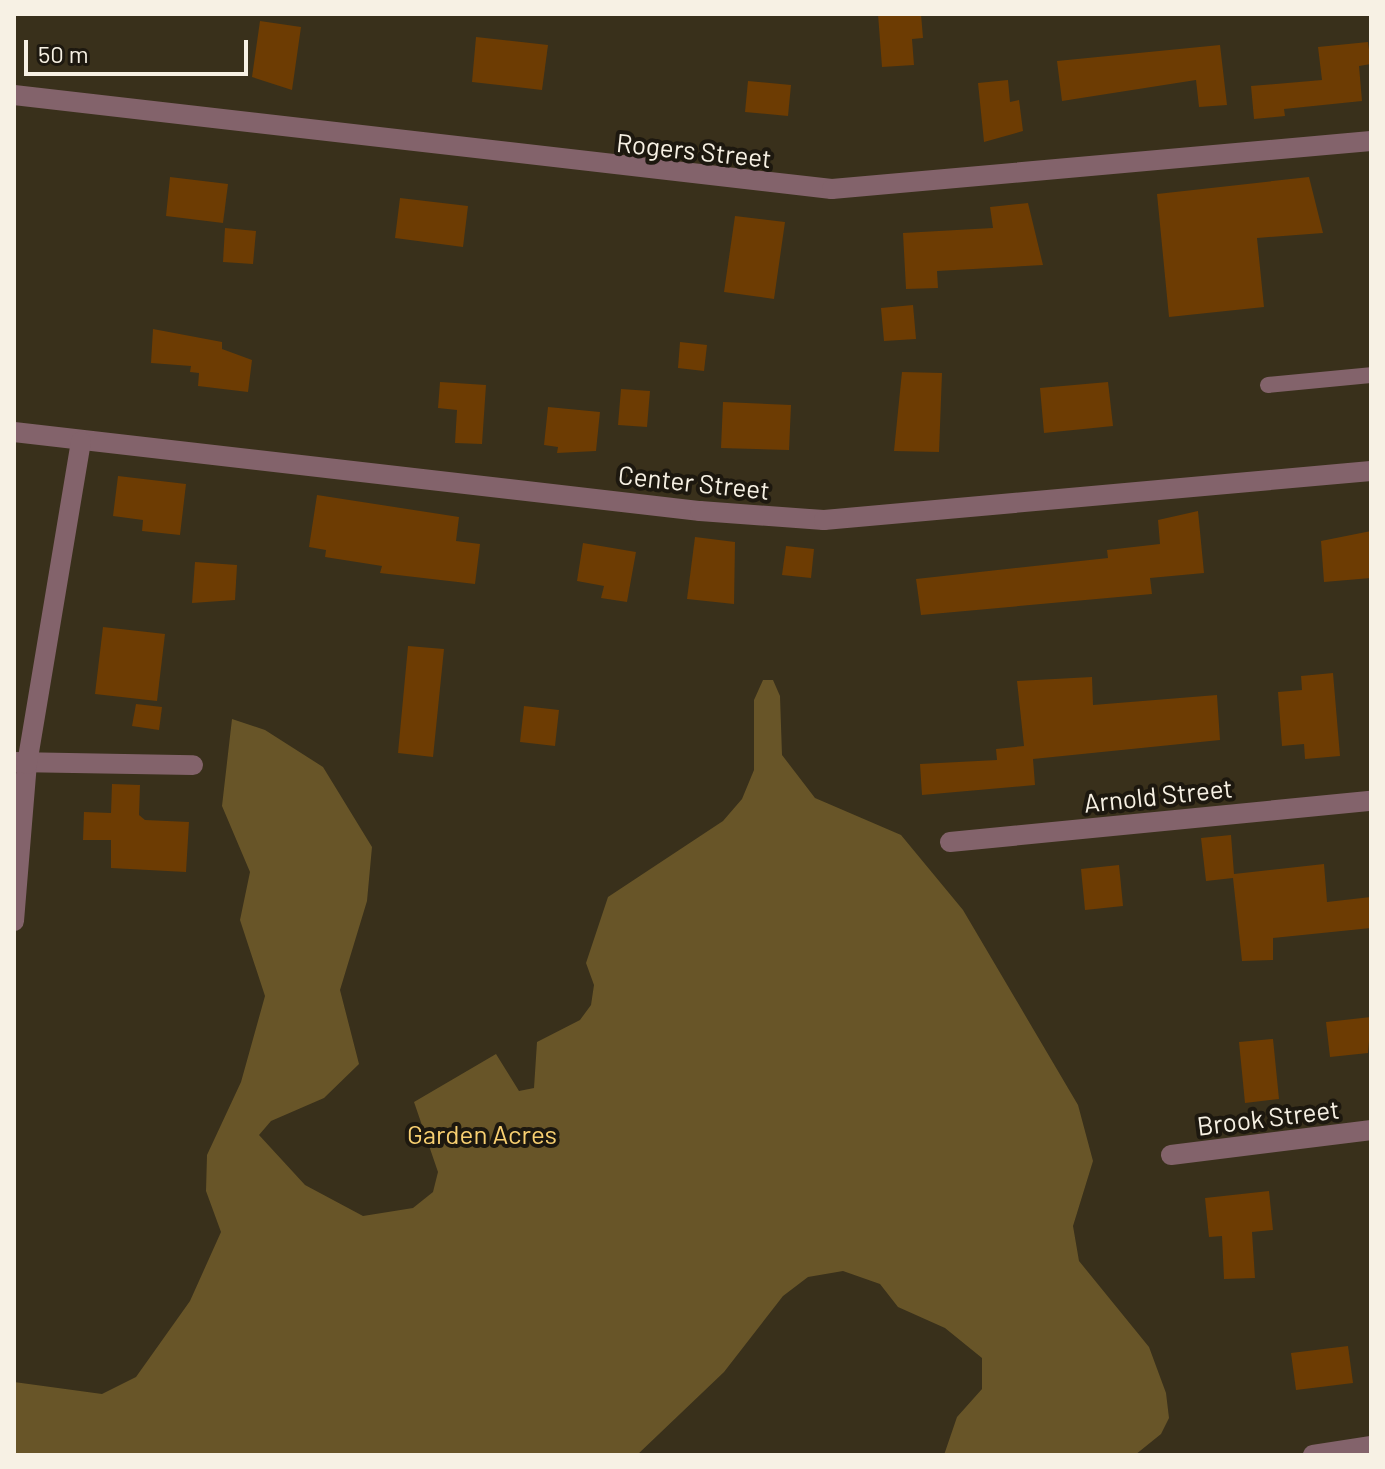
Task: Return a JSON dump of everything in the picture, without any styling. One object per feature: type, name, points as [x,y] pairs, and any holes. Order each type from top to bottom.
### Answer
[{"type":"street","name":"Rogers Street","points":[[14,95],[832,189],[1371,141]]},
{"type":"street","name":"Center Street","points":[[14,432],[700,511],[849,520],[1371,471]]},
{"type":"street","points":[[14,921],[21,763],[81,441]]},
{"type":"street","points":[[21,763],[193,765]]},
{"type":"street","name":"Arnold Street","points":[[950,842],[1371,801]]},
{"type":"street","name":"Brook Street","points":[[1171,1155],[1371,1130]]},
{"type":"street","points":[[1313,1455],[1371,1446]]},
{"type":"lane","points":[[1268,385],[1371,375]]},
{"type":"green space","name":"Garden Acres","points":[[763,680],[773,680],[780,696],[782,755],[815,798],[901,835],[963,910],[1078,1105],[1093,1161],[1073,1226],[1079,1261],[1149,1347],[1166,1393],[1169,1418],[1161,1434],[1135,1455],[944,1455],[957,1417],[982,1389],[982,1358],[945,1328],[898,1307],[880,1284],[843,1271],[808,1277],[783,1296],[724,1372],[637,1455],[14,1455],[14,1382],[102,1394],[136,1377],[190,1301],[221,1232],[206,1191],[207,1155],[241,1082],[265,996],[240,920],[250,872],[222,806],[232,719],[265,730],[323,767],[372,847],[367,901],[340,990],[359,1064],[324,1098],[271,1121],[259,1135],[305,1185],[363,1216],[413,1208],[433,1192],[438,1172],[414,1102],[496,1054],[519,1091],[534,1088],[537,1042],[580,1020],[591,1005],[594,985],[586,963],[608,897],[723,821],[742,799],[754,770],[754,700]]},
{"type":"building","points":[[878,14],[921,14],[923,38],[912,39],[914,65],[882,67]]},
{"type":"building","points":[[260,21],[301,27],[292,90],[252,77]]},
{"type":"building","points":[[476,37],[548,45],[542,90],[472,82]]},
{"type":"building","points":[[1368,42],[1371,64],[1359,66],[1362,101],[1284,109],[1285,116],[1254,119],[1251,86],[1322,80],[1318,47]]},
{"type":"building","points":[[1220,45],[1227,105],[1199,107],[1196,80],[1062,101],[1057,61]]},
{"type":"building","points":[[1008,80],[1010,102],[1019,100],[1023,131],[984,142],[978,83]]},
{"type":"building","points":[[748,81],[791,85],[788,116],[745,112]]},
{"type":"building","points":[[170,177],[228,184],[223,223],[166,216]]},
{"type":"building","points":[[1309,177],[1323,233],[1257,238],[1264,307],[1169,317],[1157,194]]},
{"type":"building","points":[[400,198],[468,206],[463,247],[395,238]]},
{"type":"building","points":[[1028,203],[1043,265],[937,271],[938,288],[906,289],[903,233],[993,228],[990,207]]},
{"type":"building","points":[[735,216],[785,222],[774,299],[724,292]]},
{"type":"building","points":[[225,228],[256,231],[253,264],[223,262]]},
{"type":"building","points":[[913,305],[916,339],[884,341],[881,308]]},
{"type":"building","points":[[153,329],[222,342],[222,349],[252,360],[248,392],[198,386],[199,373],[190,372],[191,366],[151,363]]},
{"type":"building","points":[[680,342],[707,345],[704,371],[678,368]]},
{"type":"building","points":[[902,372],[942,373],[939,452],[894,451]]},
{"type":"building","points":[[440,382],[486,385],[482,444],[455,443],[457,410],[438,408]]},
{"type":"building","points":[[1108,382],[1113,426],[1044,433],[1040,388]]},
{"type":"building","points":[[621,389],[650,391],[647,427],[618,425]]},
{"type":"building","points":[[723,402],[791,405],[789,450],[721,448]]},
{"type":"building","points":[[548,407],[600,412],[596,451],[557,453],[558,447],[544,445]]},
{"type":"building","points":[[118,476],[186,484],[180,535],[142,531],[143,520],[113,516]]},
{"type":"building","points":[[317,495],[459,517],[456,541],[480,544],[475,584],[380,573],[382,566],[325,557],[326,550],[309,547]]},
{"type":"building","points":[[1198,511],[1204,573],[1150,578],[1152,594],[921,615],[916,579],[1108,558],[1107,550],[1160,544],[1158,520]]},
{"type":"building","points":[[1371,531],[1371,578],[1324,582],[1321,541]]},
{"type":"building","points":[[695,537],[735,542],[734,604],[687,599]]},
{"type":"building","points":[[583,543],[636,552],[627,602],[601,598],[604,586],[577,581]]},
{"type":"building","points":[[786,546],[814,549],[811,578],[782,575]]},
{"type":"building","points":[[195,562],[237,565],[235,600],[192,603]]},
{"type":"building","points":[[103,627],[165,634],[157,701],[95,694]]},
{"type":"building","points":[[408,646],[444,649],[433,757],[398,753]]},
{"type":"building","points":[[1333,673],[1340,756],[1305,759],[1304,744],[1282,746],[1278,692],[1302,690],[1301,676]]},
{"type":"building","points":[[1092,677],[1093,705],[1217,695],[1220,740],[1033,759],[1035,785],[922,795],[920,764],[997,760],[996,749],[1024,746],[1017,681]]},
{"type":"building","points":[[136,704],[162,707],[159,730],[132,726]]},
{"type":"building","points":[[524,706],[559,710],[555,746],[520,742]]},
{"type":"building","points":[[112,784],[140,785],[139,815],[145,820],[189,822],[186,872],[111,868],[111,840],[83,840],[84,812],[111,813]]},
{"type":"building","points":[[1231,835],[1234,874],[1324,864],[1327,902],[1371,897],[1371,928],[1273,938],[1273,960],[1242,961],[1233,878],[1206,881],[1201,838]]},
{"type":"building","points":[[1119,865],[1123,906],[1085,910],[1081,869]]},
{"type":"building","points":[[1371,1017],[1368,1053],[1330,1057],[1326,1022]]},
{"type":"building","points":[[1273,1039],[1279,1099],[1245,1103],[1239,1042]]},
{"type":"building","points":[[1269,1191],[1273,1230],[1252,1232],[1255,1278],[1224,1279],[1222,1236],[1209,1237],[1205,1198]]},
{"type":"building","points":[[1348,1346],[1353,1383],[1296,1390],[1291,1353]]}]
